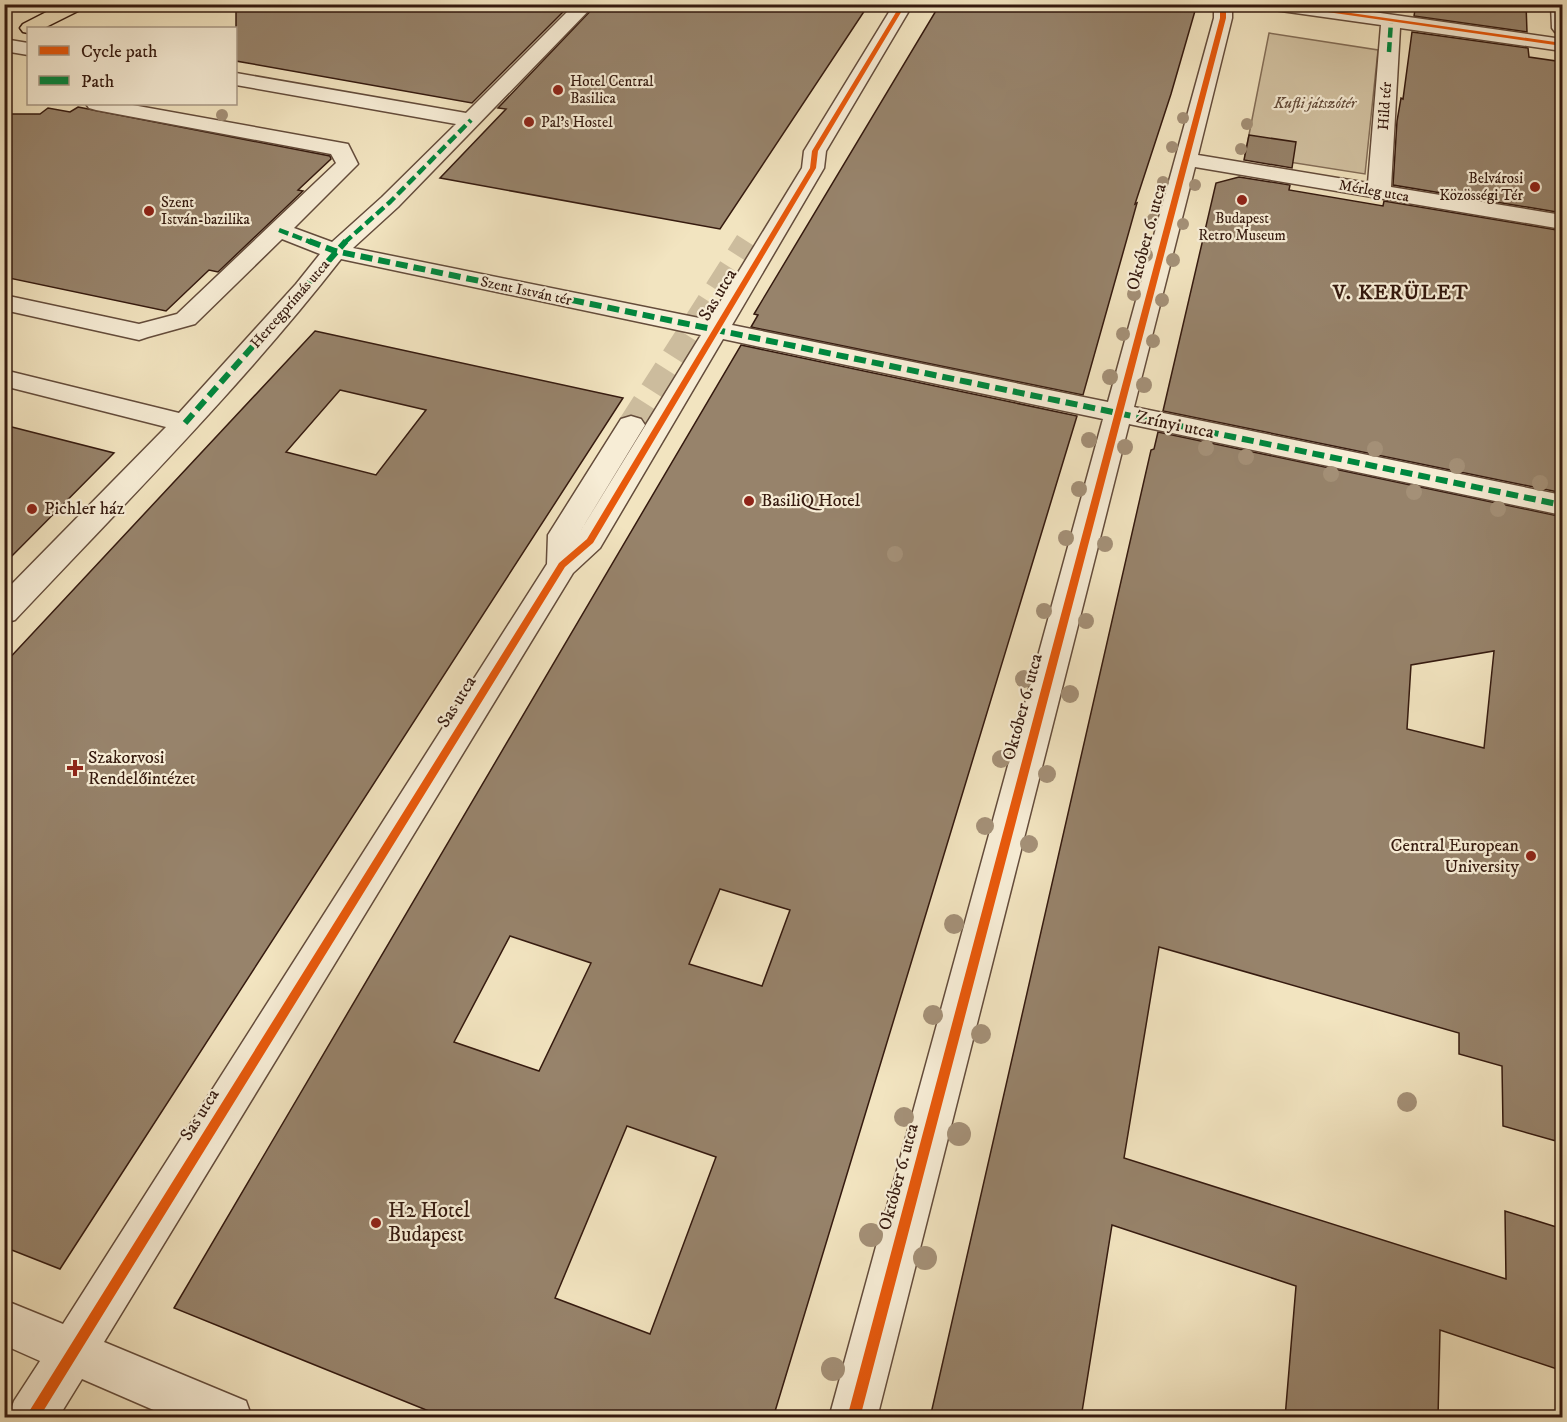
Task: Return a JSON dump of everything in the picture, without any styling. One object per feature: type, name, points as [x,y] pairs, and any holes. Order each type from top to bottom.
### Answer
[{"type":"main road","points":[[33,27],[77,4]]},
{"type":"main road","points":[[4,44],[27,30]]},
{"type":"street","name":"Hercegprímás utca","points":[[4,612],[185,423],[305,289],[335,251],[390,202],[586,4]]},
{"type":"street","name":"Sas utca","points":[[31,1418],[562,565],[590,540],[813,168],[815,151],[904,4]]},
{"type":"street","name":"Október 6. utca","points":[[853,1418],[1223,18],[1223,4]]},
{"type":"street","points":[[1274,4],[1563,45]]},
{"type":"street","points":[[1560,4],[1563,28]]},
{"type":"street","name":"Hild tér","points":[[1379,191],[1391,21]]},
{"type":"street","points":[[4,44],[27,49]]},
{"type":"street","points":[[237,79],[471,120]]},
{"type":"street","points":[[4,302],[139,332],[186,320],[347,164],[340,149],[101,105]]},
{"type":"street","points":[[748,242],[797,162],[815,151]]},
{"type":"street","name":"Mérleg utca","points":[[1185,159],[1563,222]]},
{"type":"street","name":"Szent István tér","points":[[279,230],[335,251],[716,330]]},
{"type":"street","name":"Zrínyi utca","points":[[716,330],[1563,505]]},
{"type":"street","points":[[4,378],[185,423]]},
{"type":"street","points":[[562,565],[563,536],[631,425]]},
{"type":"street","points":[[4,1322],[229,1418]]},
{"type":"green space","name":"Kufli játszótér","points":[[1269,33],[1378,50],[1365,174],[1245,155]]},
{"type":"building","points":[[236,4],[571,4],[472,103],[237,61]]},
{"type":"building","points":[[597,4],[869,4],[720,229],[440,178],[506,109],[498,108]]},
{"type":"building","points":[[940,4],[1197,4],[1171,94],[1135,204],[1137,203],[1083,395],[751,327],[758,315],[754,314]]},
{"type":"building","points":[[1416,4],[1526,4],[1527,32],[1414,16]]},
{"type":"building","points":[[1412,32],[1528,48],[1529,57],[1563,62],[1563,213],[1393,185],[1397,121],[1401,98],[1403,99]]},
{"type":"building","name":"Szent István-bazilika","points":[[78,107],[330,156],[331,159],[298,190],[303,191],[218,272],[209,270],[166,311],[4,277],[4,114],[40,114],[48,108],[70,112]]},
{"type":"building","points":[[1249,135],[1296,142],[1292,168],[1244,160]]},
{"type":"building","points":[[1239,177],[1290,185],[1289,190],[1383,206],[1384,201],[1563,231],[1563,493],[1163,411],[1216,183]]},
{"type":"building","points":[[315,331],[623,398],[60,1269],[4,1247],[4,664]],"holes":[[[340,390],[426,410],[376,475],[286,452]]]},
{"type":"building","points":[[741,345],[1077,416],[773,1418],[446,1418],[174,1308]],"holes":[[[720,889],[790,910],[762,986],[689,964]],[[510,936],[591,963],[539,1071],[454,1042]],[[627,1126],[716,1157],[650,1334],[555,1298]]]},
{"type":"building","name":"Pichler ház","points":[[4,425],[114,453],[4,564]]},
{"type":"building","points":[[1158,432],[1563,517],[1563,1143],[1503,1126],[1502,1066],[1459,1054],[1459,1033],[1159,947],[1124,1158],[1506,1279],[1505,1211],[1563,1229],[1563,1371],[1440,1330],[1438,1418],[1285,1418],[1296,1286],[1112,1225],[1081,1418],[930,1418],[1151,450],[1154,449]],"holes":[[[1494,651],[1484,748],[1407,729],[1411,665]]]},
{"type":"tunnel","points":[[631,425],[748,242]]},
{"type":"marked path","points":[[1389,52],[1391,21]]},
{"type":"marked path","points":[[185,423],[305,289],[335,251],[390,202],[471,120]]},
{"type":"marked path","points":[[279,230],[335,251],[1562,505]]},
{"type":"cycle path","points":[[31,1418],[562,565],[590,541],[813,168],[815,151],[904,4]]},
{"type":"cycle path","points":[[853,1418],[1223,18],[1223,4]]},
{"type":"cycle path","points":[[1274,4],[1562,45]]},
{"type":"place","name":"Hotel Central Basilica","points":[[558,90]]},
{"type":"place","name":"Pal's Hostel","points":[[529,122]]},
{"type":"place","name":"Belvárosi Közösségi Tér","points":[[1535,187]]},
{"type":"place","name":"Budapest Retro Museum","points":[[1242,200]]},
{"type":"place","name":"Szent István-bazilika","points":[[149,211]]},
{"type":"place","name":"BasiliQ Hotel","points":[[749,501]]},
{"type":"place","name":"Pichler ház","points":[[32,509]]},
{"type":"place","name":"Szakorvosi Rendelőintézet","points":[[75,768]]},
{"type":"place","name":"Central European University","points":[[1531,856]]},
{"type":"place","name":"H2 Hotel Budapest","points":[[376,1223]]},
{"type":"district","name":"V. KERÜLET","points":[[1401,293]]}]
